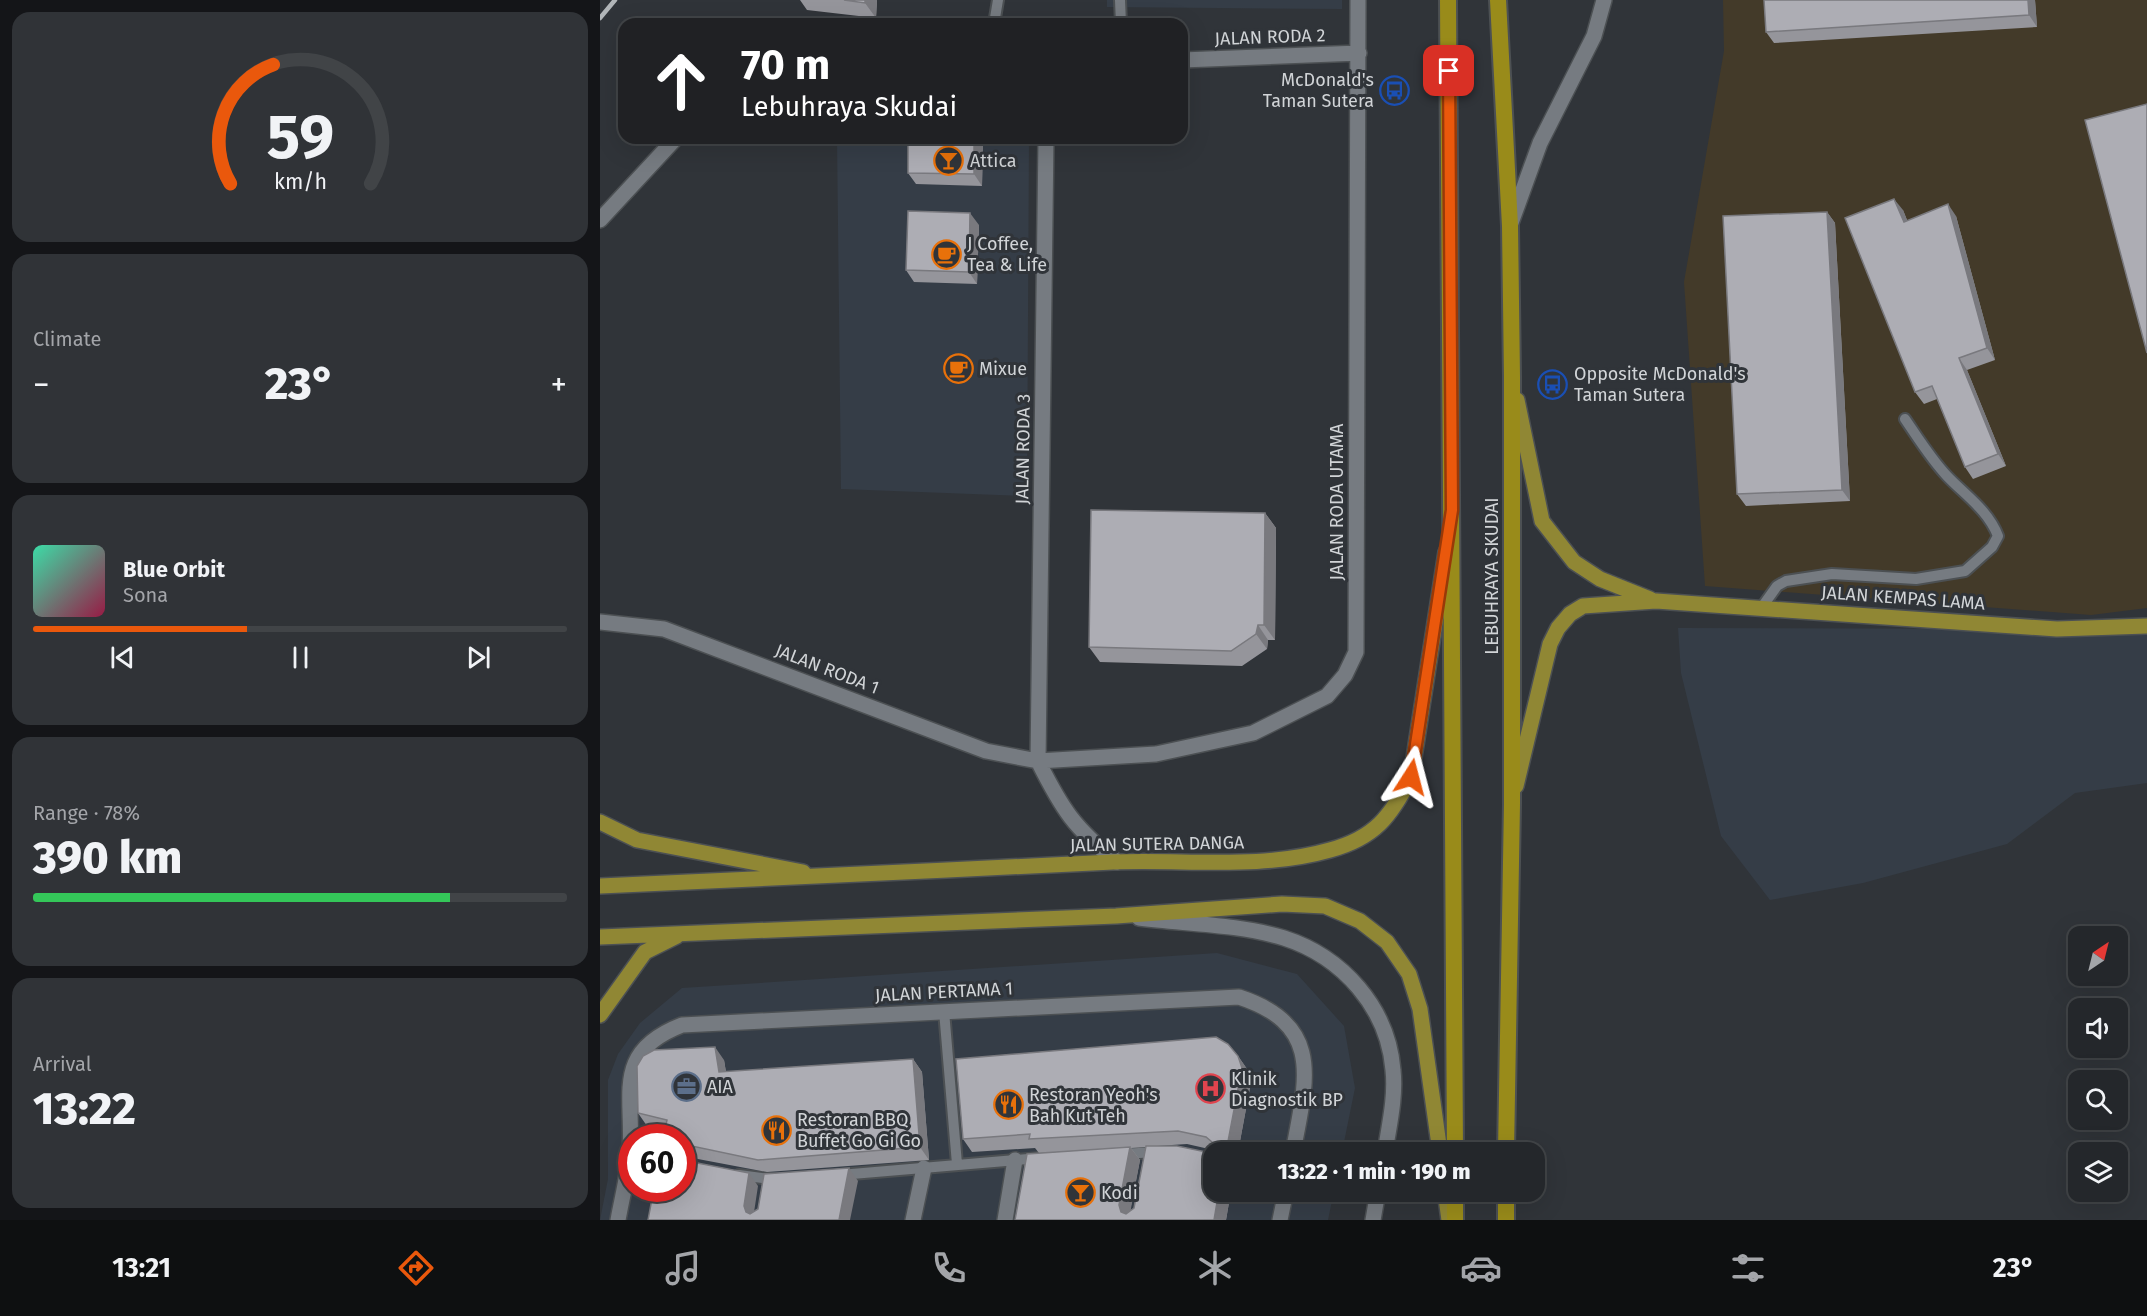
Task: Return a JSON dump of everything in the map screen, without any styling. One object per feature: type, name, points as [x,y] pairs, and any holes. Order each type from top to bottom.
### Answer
[{"type":"highway","points":[[1448,0],[1455,1142]]},
{"type":"highway","name":"LEBUHRAYA SKUDAI","points":[[1498,0],[1510,226],[1512,377],[1512,804],[1506,1142]]},
{"type":"highway","points":[[1455,1202],[1455,1220]]},
{"type":"highway","points":[[1506,1202],[1506,1220]]},
{"type":"main road","name":"JALAN KEMPAS LAMA","points":[[1512,377],[1542,521],[1557,543],[1583,568],[1600,579],[1656,601]]},
{"type":"main road","name":"JALAN SUTERA DANGA","points":[[600,886],[1117,862],[1279,861],[1332,850],[1373,831],[1394,811],[1411,777],[1452,510]]},
{"type":"main road","name":"JALAN KEMPAS LAMA","points":[[1512,804],[1544,665],[1558,628],[1570,614],[1583,606],[1656,601],[2057,629],[2147,626]]},
{"type":"main road","points":[[600,822],[637,840],[706,851],[826,877]]},
{"type":"main road","points":[[600,937],[1116,916],[1282,904],[1325,906],[1360,921],[1387,942],[1410,974],[1420,1009],[1439,1142]]},
{"type":"main road","points":[[600,1015],[645,952],[682,933]]},
{"type":"main road","points":[[1447,1202],[1449,1220]]},
{"type":"street","name":"JALAN RODA UTAMA","points":[[1038,761],[1156,754],[1253,733],[1327,696],[1345,675],[1356,652],[1358,0]]},
{"type":"street","points":[[1510,226],[1540,143],[1594,36],[1604,0]]},
{"type":"street","name":"JALAN RODA 2","points":[[1188,60],[1359,53]]},
{"type":"street","points":[[600,220],[670,144]]},
{"type":"street","name":"JALAN RODA 3","points":[[1038,761],[1046,144]]},
{"type":"street","name":"JALAN RODA 1","points":[[600,621],[664,629],[986,750],[1038,761]]},
{"type":"street","points":[[1038,761],[1058,802],[1084,836],[1117,862]]},
{"type":"street","points":[[1116,916],[1259,932],[1284,938],[1314,951],[1339,967],[1360,987],[1375,1010],[1386,1038],[1394,1071],[1386,1142]]},
{"type":"street","name":"JALAN PERTAMA 1","points":[[630,1124],[628,1088],[634,1066],[644,1048],[663,1032],[682,1025],[1239,997],[1261,1004],[1288,1023],[1306,1062],[1294,1142]]},
{"type":"street","points":[[1005,1220],[1015,1160]]},
{"type":"street","points":[[913,1220],[924,1168]]},
{"type":"street","name":"JALAN PERTAMA 1","points":[[618,1220],[621,1202]]},
{"type":"street","points":[[1280,1220],[1284,1202]]},
{"type":"street","points":[[1373,1220],[1376,1202]]},
{"type":"lane","points":[[995,18],[998,0]]},
{"type":"lane","points":[[1120,0],[1121,18]]},
{"type":"lane","points":[[1762,607],[1777,586],[1786,581],[1832,574],[1916,579],[1965,571],[1992,547],[1998,536],[1993,524],[1946,474],[1905,419]]},
{"type":"lane","points":[[944,1011],[957,1164]]},
{"type":"lane","points":[[1104,1155],[1148,1158],[1168,1152]]},
{"type":"lane","points":[[823,1176],[1048,1158]]},
{"type":"lane","points":[[725,1172],[766,1185],[790,1179]]},
{"type":"shaded area","points":[[1107,0],[1342,0],[1342,9],[1107,7]]},
{"type":"shaded area","points":[[1723,0],[2147,0],[2147,608],[2091,615],[1705,586],[1684,282],[1724,51]]},
{"type":"shaded area","points":[[837,144],[1029,144],[1027,496],[841,489]]},
{"type":"shaded area","points":[[2147,626],[2147,783],[2075,793],[2007,844],[1863,883],[1770,900],[1721,836],[1681,673],[1678,628],[2057,629]]},
{"type":"shaded area","points":[[1217,953],[1297,974],[1344,1026],[1355,1088],[1344,1142],[1203,1142],[1203,1202],[1332,1202],[1328,1220],[600,1220],[608,1179],[608,1080],[618,1054],[640,1023],[682,988]]},
{"type":"building","points":[[844,0],[865,0],[865,3]]},
{"type":"building","points":[[1764,0],[2028,0],[2029,15],[1766,32]]},
{"type":"building","points":[[2147,104],[2147,353],[2085,120]]},
{"type":"building","points":[[908,144],[974,144],[974,174],[908,173]]},
{"type":"building","points":[[1894,199],[1904,222],[1948,204],[1987,348],[1959,358],[1998,454],[1965,467],[1932,386],[1915,392],[1845,218]]},
{"type":"building","name":"J Coffee, Tea & Life","points":[[908,211],[970,213],[969,272],[906,270]]},
{"type":"building","points":[[1827,212],[1842,490],[1737,494],[1723,216]]},
{"type":"building","points":[[1091,510],[1265,513],[1264,625],[1258,625],[1256,634],[1231,651],[1089,647]]},
{"type":"building","points":[[1216,1037],[1228,1044],[1238,1056],[1242,1068],[1228,1142],[1212,1142],[1206,1137],[1178,1131],[1029,1139],[1030,1134],[963,1139],[956,1059]]},
{"type":"building","points":[[715,1047],[719,1072],[913,1059],[920,1147],[758,1160],[696,1147],[696,1124],[666,1124],[667,1120],[638,1113],[637,1066],[643,1056],[654,1050]]},
{"type":"building","points":[[1146,1146],[1177,1146],[1203,1151],[1203,1202],[1217,1202],[1214,1220],[1015,1220],[1027,1154],[1130,1147],[1119,1205],[1121,1212],[1126,1214],[1134,1208]]},
{"type":"building","points":[[696,1163],[749,1173],[744,1206],[746,1212],[750,1214],[758,1209],[764,1174],[849,1168],[839,1220],[648,1220],[651,1202],[696,1202]]},
{"type":"railway","points":[[600,18],[615,0]]},
{"type":"place","name":"McDonald's Taman Sutera","points":[[1395,90]]},
{"type":"place","name":"Attica","points":[[949,161]]},
{"type":"place","name":"J Coffee, Tea & Life","points":[[946,254]]},
{"type":"place","name":"Mixue","points":[[958,369]]},
{"type":"place","name":"Opposite McDonald's Taman Sutera","points":[[1553,384]]},
{"type":"place","name":"AIA","points":[[686,1087]]},
{"type":"place","name":"Klinik Diagnostik BP","points":[[1210,1089]]},
{"type":"place","name":"Restoran Yeoh's Bah Kut Teh","points":[[1008,1105]]},
{"type":"place","name":"Restoran BBQ Buffet Go Gi Go","points":[[776,1130]]},
{"type":"place","name":"Kodi","points":[[1080,1193]]},
{"type":"route","points":[[1411,777],[1452,510],[1449,71]]}]
